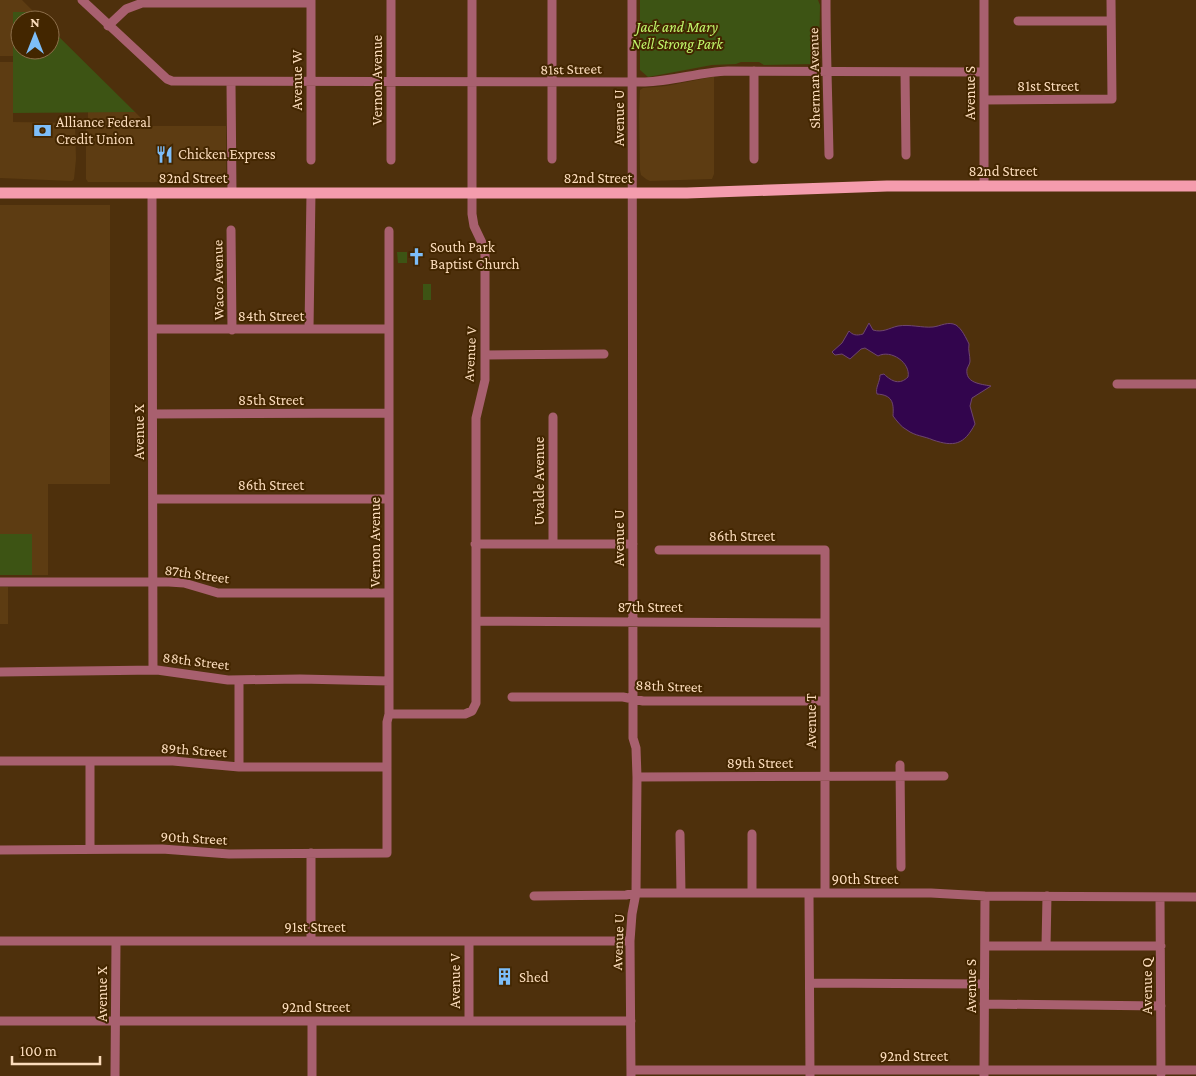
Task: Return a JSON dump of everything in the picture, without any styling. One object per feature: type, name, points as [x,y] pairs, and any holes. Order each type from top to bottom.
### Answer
[{"type":"main road","name":"82nd Street","points":[[0,193],[717,192],[836,187],[1196,186]]},
{"type":"street","points":[[82,0],[108,26],[126,9],[142,3],[311,1]]},
{"type":"street","name":"Vernon Avenue","points":[[391,0],[391,160]]},
{"type":"street","name":"Avenue V","points":[[389,714],[465,714],[472,711],[476,703],[476,418],[485,380],[486,355],[484,247],[473,222],[471,193],[472,0]]},
{"type":"street","points":[[552,0],[552,159]]},
{"type":"street","name":"Avenue U","points":[[631,1073],[630,941],[636,893],[637,777],[636,748],[633,738],[632,0]]},
{"type":"street","name":"Sherman Avenue","points":[[826,0],[829,156]]},
{"type":"street","name":"Avenue S","points":[[984,0],[984,186]]},
{"type":"street","points":[[1018,21],[1111,21],[1111,0]]},
{"type":"street","name":"Avenue W","points":[[311,1],[311,160]]},
{"type":"street","name":"81st Street","points":[[984,100],[1112,99],[1111,21]]},
{"type":"street","name":"81st Street","points":[[108,26],[167,80],[172,82],[632,82],[669,80],[711,72],[984,72]]},
{"type":"street","points":[[754,71],[754,159]]},
{"type":"street","points":[[906,72],[906,155]]},
{"type":"street","points":[[231,83],[232,193]]},
{"type":"street","name":"Avenue X","points":[[152,193],[153,670]]},
{"type":"street","points":[[310,330],[311,193]]},
{"type":"street","name":"Waco Avenue","points":[[231,230],[232,330]]},
{"type":"street","name":"Vernon Avenue","points":[[387,853],[387,722],[389,714],[389,231]]},
{"type":"street","name":"84th Street","points":[[153,330],[389,330]]},
{"type":"street","points":[[486,355],[604,354]]},
{"type":"street","points":[[1117,384],[1196,384]]},
{"type":"street","name":"85th Street","points":[[153,414],[389,413]]},
{"type":"street","name":"Uvalde Avenue","points":[[553,418],[553,544]]},
{"type":"street","name":"86th Street","points":[[153,499],[389,499]]},
{"type":"street","points":[[475,544],[633,544]]},
{"type":"street","name":"86th Street","points":[[659,550],[825,550]]},
{"type":"street","name":"Avenue T","points":[[825,550],[825,893]]},
{"type":"street","name":"87th Street","points":[[0,582],[153,582],[184,584],[218,593],[389,593]]},
{"type":"street","name":"87th Street","points":[[476,621],[825,623]]},
{"type":"street","name":"88th Street","points":[[0,672],[153,670],[239,680],[389,681]]},
{"type":"street","points":[[239,680],[240,767]]},
{"type":"street","name":"88th Street","points":[[512,696],[624,697],[643,701],[825,701]]},
{"type":"street","name":"89th Street","points":[[0,761],[173,761],[240,767],[387,767]]},
{"type":"street","points":[[90,761],[90,850]]},
{"type":"street","points":[[900,765],[901,867]]},
{"type":"street","name":"89th Street","points":[[637,777],[944,776]]},
{"type":"street","points":[[680,834],[680,893]]},
{"type":"street","points":[[752,834],[752,893]]},
{"type":"street","name":"90th Street","points":[[0,850],[162,849],[229,854],[387,853]]},
{"type":"street","points":[[311,853],[311,941]]},
{"type":"street","name":"90th Street","points":[[534,896],[626,895],[636,893],[931,893],[985,896],[1196,897]]},
{"type":"street","points":[[809,893],[810,1073]]},
{"type":"street","name":"Avenue S","points":[[984,1073],[985,896]]},
{"type":"street","points":[[1046,946],[1047,896]]},
{"type":"street","name":"Avenue Q","points":[[1160,897],[1161,1073]]},
{"type":"street","name":"91st Street","points":[[0,941],[630,941]]},
{"type":"street","name":"Avenue X","points":[[115,1076],[116,941]]},
{"type":"street","name":"Avenue V","points":[[469,941],[469,1021]]},
{"type":"street","points":[[985,946],[1161,946]]},
{"type":"street","points":[[810,983],[984,984]]},
{"type":"street","points":[[984,1004],[1161,1006]]},
{"type":"street","name":"92nd Street","points":[[0,1021],[631,1021]]},
{"type":"street","points":[[312,1021],[312,1076]]},
{"type":"street","name":"92nd Street","points":[[631,1073],[1161,1073],[1196,1070]]},
{"type":"shaded area","points":[[0,0],[22,0],[32,10],[10,10],[10,56],[0,56]]},
{"type":"shaded area","points":[[0,62],[13,62],[13,122],[75,123],[76,159],[74,179],[72,181],[0,178]]},
{"type":"shaded area","points":[[714,77],[714,174],[712,179],[650,181],[646,179],[641,175],[640,170],[640,90]]},
{"type":"shaded area","points":[[88,112],[135,112],[149,126],[226,126],[226,178],[221,182],[88,182],[86,179],[86,123],[88,121]]},
{"type":"shaded area","points":[[0,205],[110,205],[110,484],[48,484],[48,575],[32,575],[31,534],[0,534]]},
{"type":"shaded area","points":[[869,323],[873,330],[877,331],[898,326],[933,327],[950,323],[960,329],[969,344],[970,361],[967,369],[968,377],[974,382],[991,386],[972,398],[970,406],[975,424],[967,436],[953,444],[940,442],[916,435],[899,424],[893,416],[891,400],[886,396],[877,394],[877,389],[880,375],[884,374],[896,382],[908,377],[906,367],[899,359],[889,354],[878,356],[865,348],[861,349],[850,359],[842,354],[835,355],[832,352],[842,343],[849,331],[855,335],[863,334]]},
{"type":"shaded area","points":[[0,587],[8,587],[8,624],[0,624]]},
{"type":"green space","name":"Jack and Mary Nell Strong Park","points":[[640,0],[818,0],[820,5],[819,59],[814,64],[764,65],[759,62],[741,62],[712,65],[648,77],[640,70]]},
{"type":"green space","points":[[60,38],[135,112],[13,113],[13,60],[60,60]]},
{"type":"green space","points":[[397,252],[407,252],[407,263],[398,263]]},
{"type":"green space","points":[[423,284],[431,284],[431,300],[423,300]]},
{"type":"green space","points":[[0,534],[32,534],[32,575],[0,575]]},
{"type":"place","name":"Alliance Federal Credit Union","points":[[42,131]]},
{"type":"place","name":"Chicken Express","points":[[164,154]]},
{"type":"place","name":"South Park Baptist Church","points":[[416,256]]},
{"type":"place","name":"Shed","points":[[505,977]]}]
